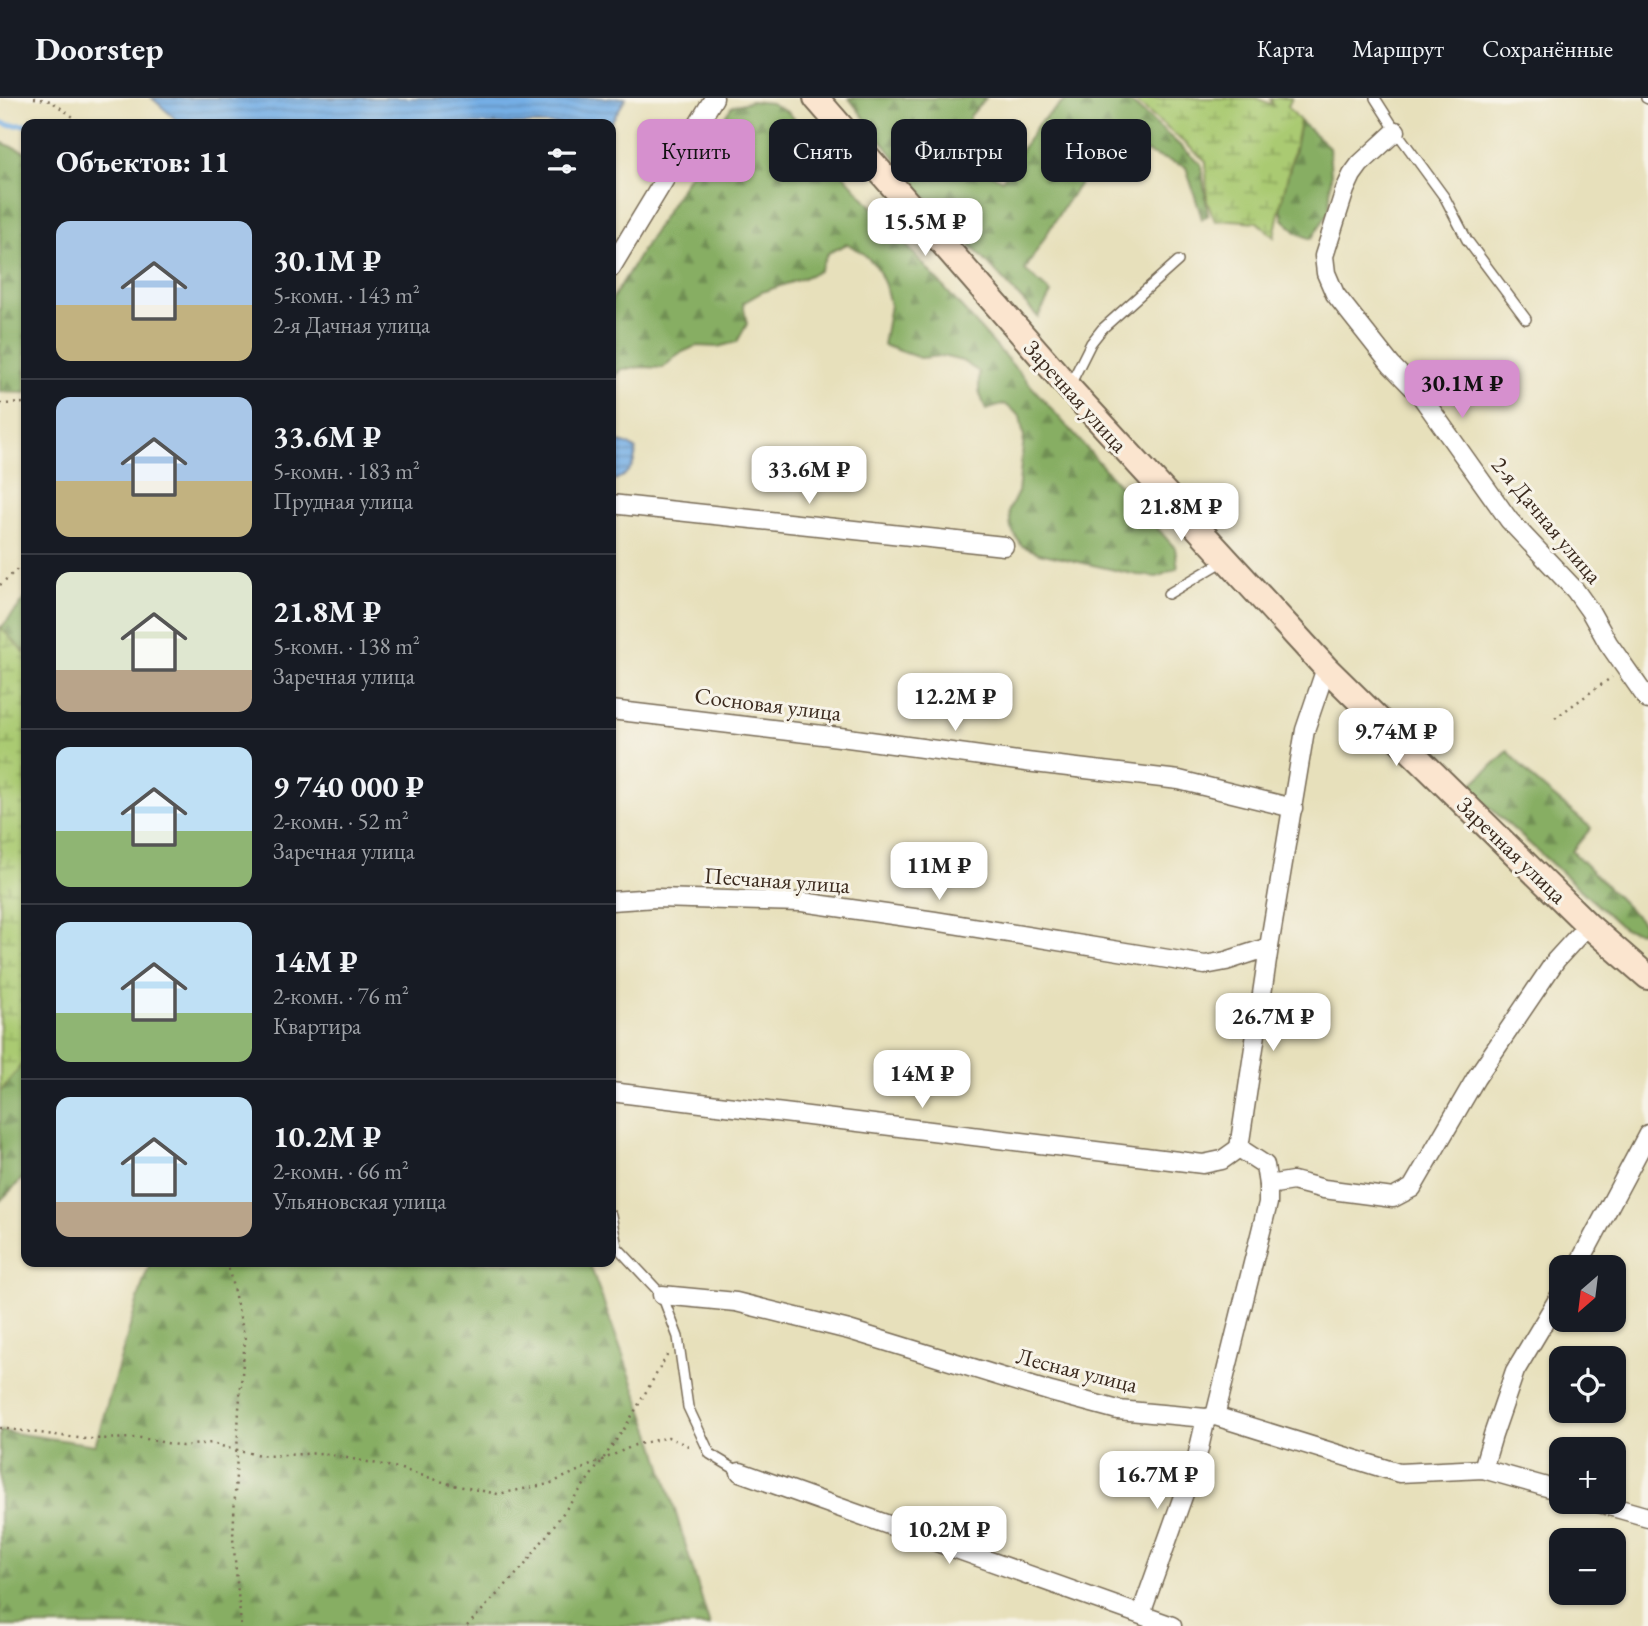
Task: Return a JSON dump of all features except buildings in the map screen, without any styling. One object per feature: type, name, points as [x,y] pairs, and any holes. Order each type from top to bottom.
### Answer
[{"type":"main road","name":"Заречная улица","points":[[816,98],[1069,388],[1326,668],[1588,925],[1648,977]]},
{"type":"street","points":[[616,260],[714,98]]},
{"type":"street","name":"2-я Дачная улица","points":[[1396,131],[1360,164],[1345,190],[1324,256],[1326,273],[1335,294],[1391,365],[1421,396],[1510,520],[1574,590],[1648,700]]},
{"type":"street","points":[[616,505],[1004,546]]},
{"type":"street","points":[[616,1093],[1203,1164],[1222,1160],[1239,1148],[1269,947],[1306,730],[1326,668]]},
{"type":"street","name":"Сосновая улица","points":[[616,711],[1179,780],[1293,808]]},
{"type":"street","name":"Песчаная улица","points":[[616,901],[656,898],[802,902],[1205,965],[1269,947]]},
{"type":"street","points":[[1268,1185],[1293,1181],[1324,1189],[1394,1198],[1412,1188],[1475,1078],[1556,960],[1588,925]]},
{"type":"street","points":[[1583,1255],[1648,1134]]},
{"type":"street","points":[[1141,1614],[1211,1417],[1268,1203],[1265,1165],[1239,1148]]},
{"type":"street","name":"Лесная улица","points":[[662,1295],[736,1302],[849,1330],[1118,1410],[1211,1417],[1399,1473],[1483,1469],[1549,1488]]},
{"type":"street","points":[[1483,1469],[1515,1371],[1549,1314]]},
{"type":"street","points":[[740,1472],[1172,1626]]},
{"type":"street","points":[[1626,1511],[1648,1517]]},
{"type":"lane","points":[[1375,98],[1445,198],[1467,240],[1526,319]]},
{"type":"lane","points":[[1069,388],[1091,342],[1102,329],[1178,261]]},
{"type":"lane","points":[[1168,594],[1226,559]]},
{"type":"lane","points":[[616,1242],[617,1247],[662,1295],[678,1337],[688,1407],[710,1454],[740,1472]]},
{"type":"path","points":[[34,98],[51,101],[76,119]]},
{"type":"path","points":[[0,404],[21,404]]},
{"type":"path","points":[[0,585],[21,566]]},
{"type":"path","points":[[1555,718],[1625,668]]},
{"type":"path","points":[[229,1267],[245,1339],[233,1538],[241,1626]]},
{"type":"path","points":[[467,1626],[524,1566],[603,1459],[626,1426],[678,1337]]},
{"type":"path","points":[[0,1428],[86,1439],[141,1438],[181,1446],[212,1443],[237,1451],[267,1455],[322,1454],[398,1468],[453,1485],[498,1494],[549,1484],[635,1445],[668,1437],[710,1454]]},
{"type":"green space","points":[[849,98],[986,98],[970,119],[891,119],[891,153],[877,135],[877,119],[865,119]]},
{"type":"green space","points":[[1068,98],[1122,98],[1150,119],[1044,119]]},
{"type":"green space","points":[[1131,98],[1256,98],[1273,105],[1270,98],[1292,98],[1288,106],[1300,121],[1274,237],[1257,222],[1215,221],[1207,201],[1206,161]]},
{"type":"green space","points":[[751,101],[771,103],[789,113],[794,119],[769,119],[769,182],[850,182],[1175,548],[1178,568],[1157,577],[1137,575],[1039,553],[1022,546],[1011,529],[1009,510],[1018,492],[1024,437],[1020,416],[1005,404],[986,410],[979,391],[979,372],[962,361],[942,356],[920,358],[883,345],[890,305],[885,285],[877,267],[863,253],[847,244],[828,253],[819,271],[762,292],[743,303],[747,324],[737,342],[718,347],[696,346],[678,354],[663,368],[622,369],[616,374],[616,293],[685,182],[755,182],[755,119],[724,119],[732,106]]},
{"type":"green space","points":[[1151,120],[1201,164],[1208,215],[1202,219],[1186,167],[1151,154]]},
{"type":"green space","points":[[1041,121],[1041,182],[1081,182],[1025,270],[1051,293],[1038,317],[913,182],[1027,182],[1027,141]]},
{"type":"green space","points":[[1300,121],[1329,147],[1329,212],[1311,239],[1297,233],[1283,219],[1280,205]]},
{"type":"green space","points":[[0,142],[21,150],[21,393],[0,392]]},
{"type":"green space","points":[[21,604],[21,1180],[0,1201],[0,627]]},
{"type":"green space","points":[[0,627],[21,649],[21,1065],[0,1092]]},
{"type":"green space","points":[[1508,751],[1533,779],[1591,828],[1572,851],[1645,925],[1641,932],[1624,929],[1468,788]]},
{"type":"green space","points":[[149,1267],[591,1267],[655,1444],[710,1626],[0,1626],[0,1431],[95,1445]]},
{"type":"water","points":[[152,98],[626,98],[613,119],[175,119]]},
{"type":"water","points":[[616,441],[636,450],[634,461],[622,477],[616,479]]},
{"type":"waterway","points":[[0,122],[21,125]]}]
